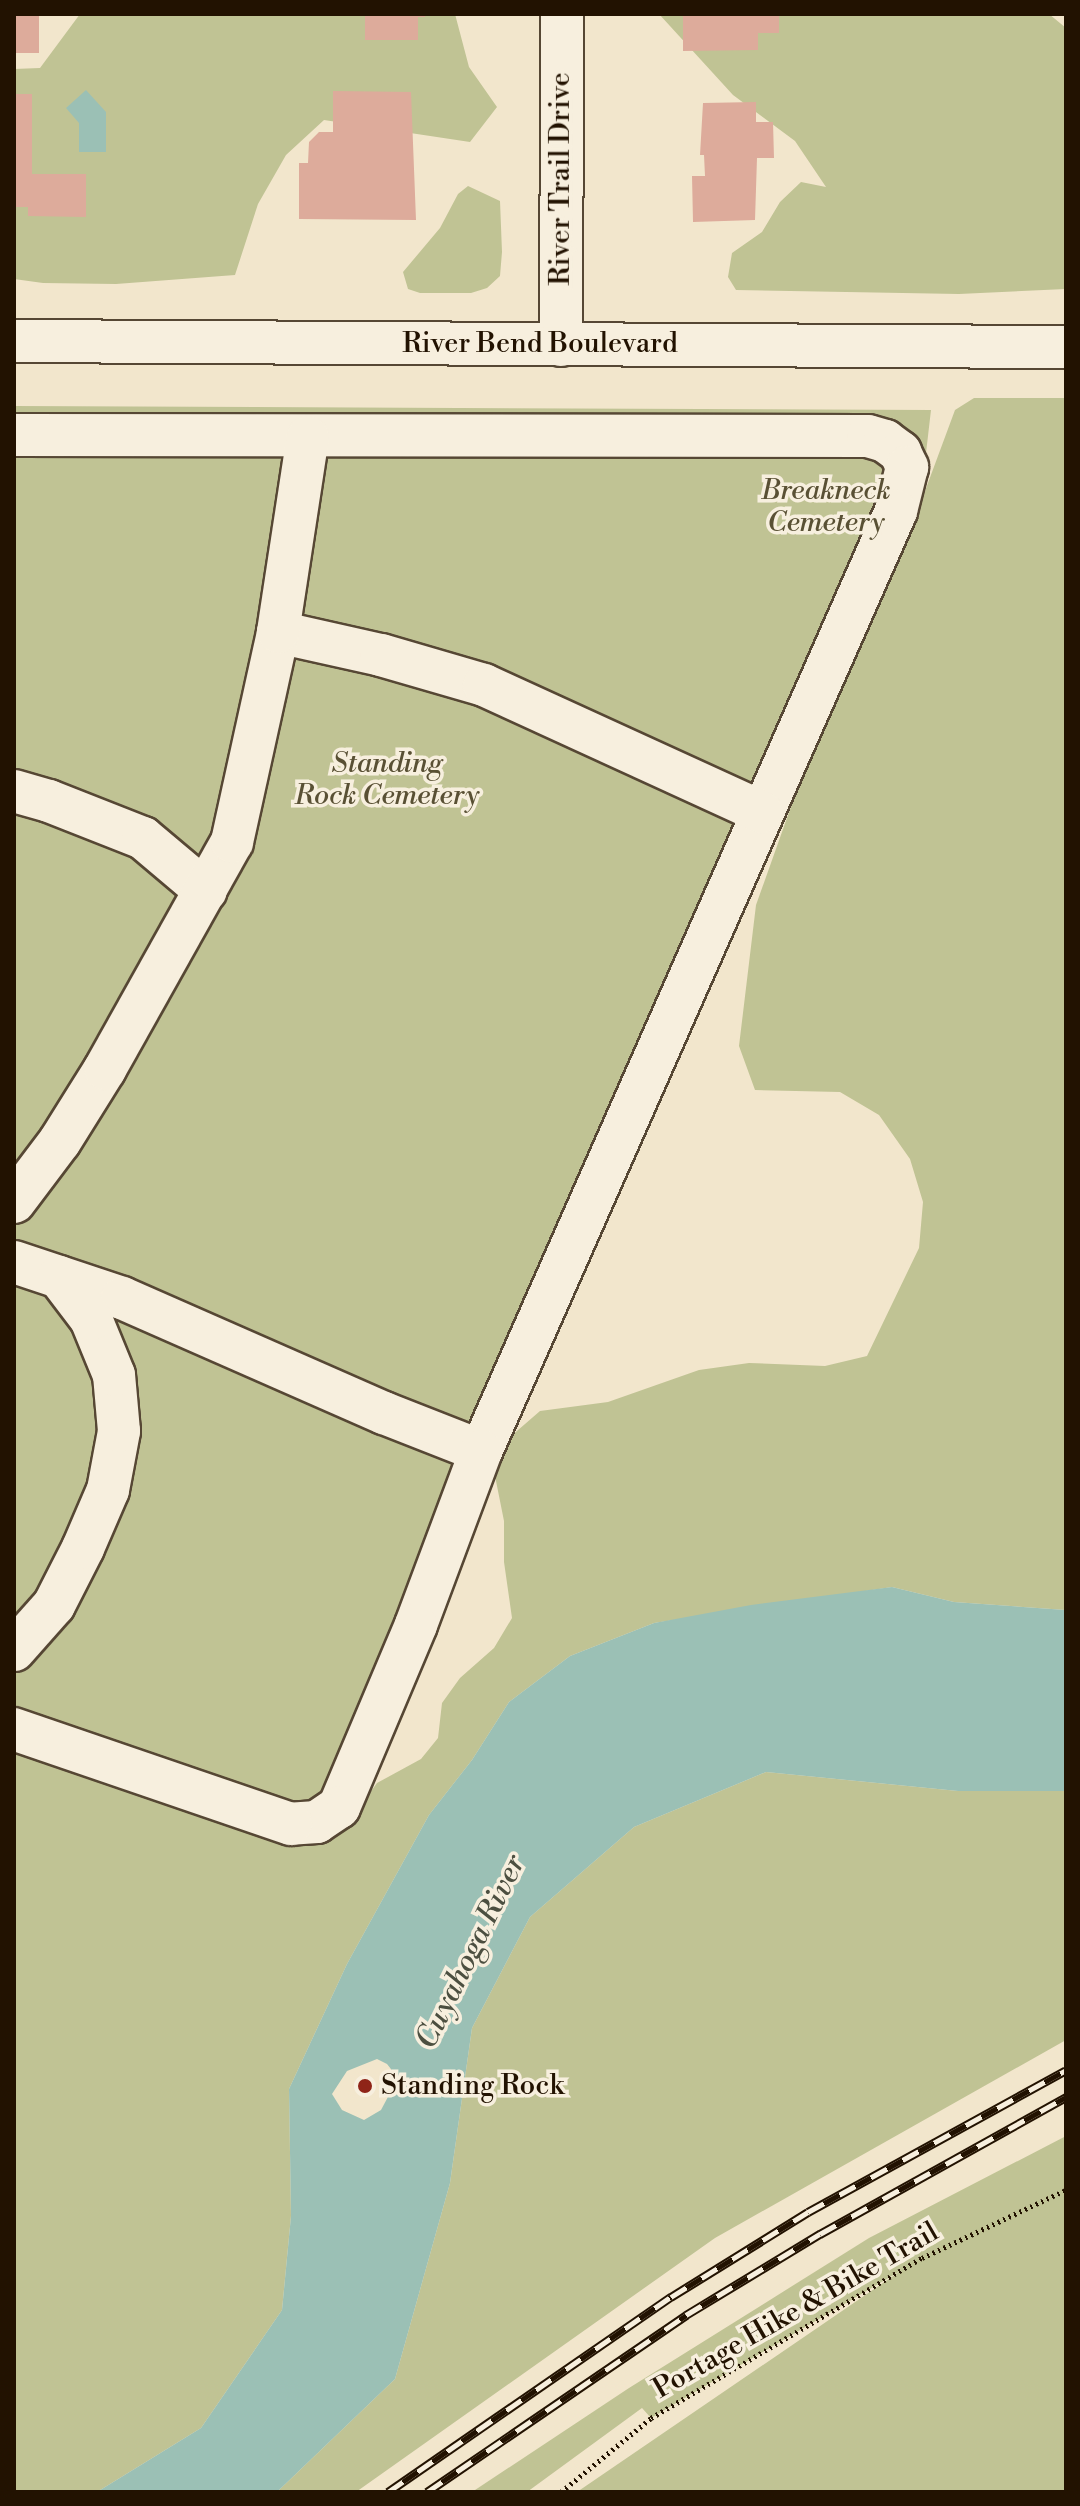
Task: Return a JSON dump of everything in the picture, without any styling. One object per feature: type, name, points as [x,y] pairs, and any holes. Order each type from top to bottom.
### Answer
[{"type":"street","name":"River Trail Drive","points":[[561,345],[562,14]]},
{"type":"street","name":"River Bend Boulevard","points":[[14,341],[1066,347]]},
{"type":"street","points":[[14,435],[868,436],[885,441],[900,452],[907,467],[896,511],[481,1451],[416,1625],[339,1807],[317,1822],[291,1824],[14,1729]]},
{"type":"street","points":[[14,1202],[60,1141],[105,1069],[232,842],[278,632],[308,437]]},
{"type":"street","points":[[278,632],[381,655],[484,685],[595,733],[761,812]]},
{"type":"street","points":[[14,791],[143,838],[206,891]]},
{"type":"street","points":[[14,1262],[122,1298],[384,1413],[481,1451]]},
{"type":"street","points":[[14,1650],[54,1605],[83,1548],[108,1490],[119,1431],[114,1375],[91,1319],[59,1277]]},
{"type":"path","name":"Portage Hike & Bike Trail","points":[[561,2492],[651,2418],[922,2258],[1066,2190]]},
{"type":"green space","points":[[80,14],[455,14],[469,67],[497,107],[470,142],[324,120],[286,155],[258,204],[235,275],[116,284],[43,283],[14,279],[14,69],[40,68]]},
{"type":"green space","points":[[659,14],[1049,14],[1066,28],[1066,289],[959,294],[736,290],[728,277],[732,253],[762,232],[780,202],[801,182],[826,187],[795,141],[733,95]]},
{"type":"green space","points":[[468,186],[500,201],[500,276],[487,288],[471,293],[420,293],[408,289],[403,272],[440,228],[458,194]]},
{"type":"green space","name":"Standing Rock Cemetery","points":[[974,398],[1066,398],[1066,1610],[954,1602],[892,1587],[654,1623],[570,1656],[509,1702],[472,1760],[429,1815],[347,1964],[289,2089],[291,2216],[282,2310],[201,2428],[97,2492],[14,2492],[14,406],[931,410],[923,479],[493,1455],[355,1813],[377,1783],[421,1759],[438,1738],[442,1703],[460,1678],[494,1648],[512,1618],[504,1562],[504,1521],[494,1471],[502,1444],[540,1411],[608,1402],[699,1370],[749,1363],[825,1366],[867,1356],[919,1248],[923,1202],[910,1159],[879,1115],[840,1092],[755,1090],[739,1046],[756,905],[793,801],[925,491],[955,410]]},
{"type":"green space","points":[[766,1772],[958,1791],[1066,1791],[1066,2040],[715,2238],[356,2492],[277,2492],[395,2379],[450,2183],[472,2028],[530,1917],[634,1827]]},
{"type":"green space","points":[[1066,2136],[1066,2492],[577,2492],[902,2270],[651,2418],[642,2408],[527,2492],[472,2492],[629,2388],[869,2238]]},
{"type":"water","points":[[86,90],[106,112],[106,152],[79,152],[79,123],[66,108]]},
{"type":"water","name":"Cuyahoga River","points":[[892,1587],[954,1602],[1066,1610],[1066,1791],[958,1791],[766,1772],[634,1827],[530,1917],[472,2028],[450,2183],[395,2379],[277,2492],[97,2492],[201,2428],[282,2310],[291,2216],[289,2089],[347,1964],[429,1815],[472,1760],[509,1702],[570,1656],[654,1623],[751,1605]],"holes":[[[377,2059],[387,2064],[398,2078],[381,2110],[364,2120],[342,2110],[332,2094],[347,2071]]]},
{"type":"building","points":[[14,14],[39,14],[39,53],[14,53]]},
{"type":"building","points":[[365,14],[425,14],[425,17],[418,17],[418,40],[365,40]]},
{"type":"building","points":[[683,14],[779,14],[779,33],[758,33],[758,50],[683,51]]},
{"type":"building","points":[[333,91],[411,92],[416,220],[299,219],[299,163],[308,163],[309,142],[319,132],[333,132]]},
{"type":"building","points":[[14,94],[32,94],[32,174],[86,174],[86,217],[28,216],[28,207],[14,207]]},
{"type":"building","points":[[756,102],[756,122],[773,122],[774,158],[757,158],[755,220],[693,222],[692,176],[705,176],[704,155],[700,155],[703,103]]},
{"type":"railway","points":[[388,2492],[671,2297],[808,2212],[1066,2070]]},
{"type":"railway","points":[[427,2492],[686,2315],[820,2234],[1066,2097]]},
{"type":"place","name":"Standing Rock","points":[[365,2086]]},
{"type":"park label","name":"Breakneck Cemetery","points":[[826,507]]}]
